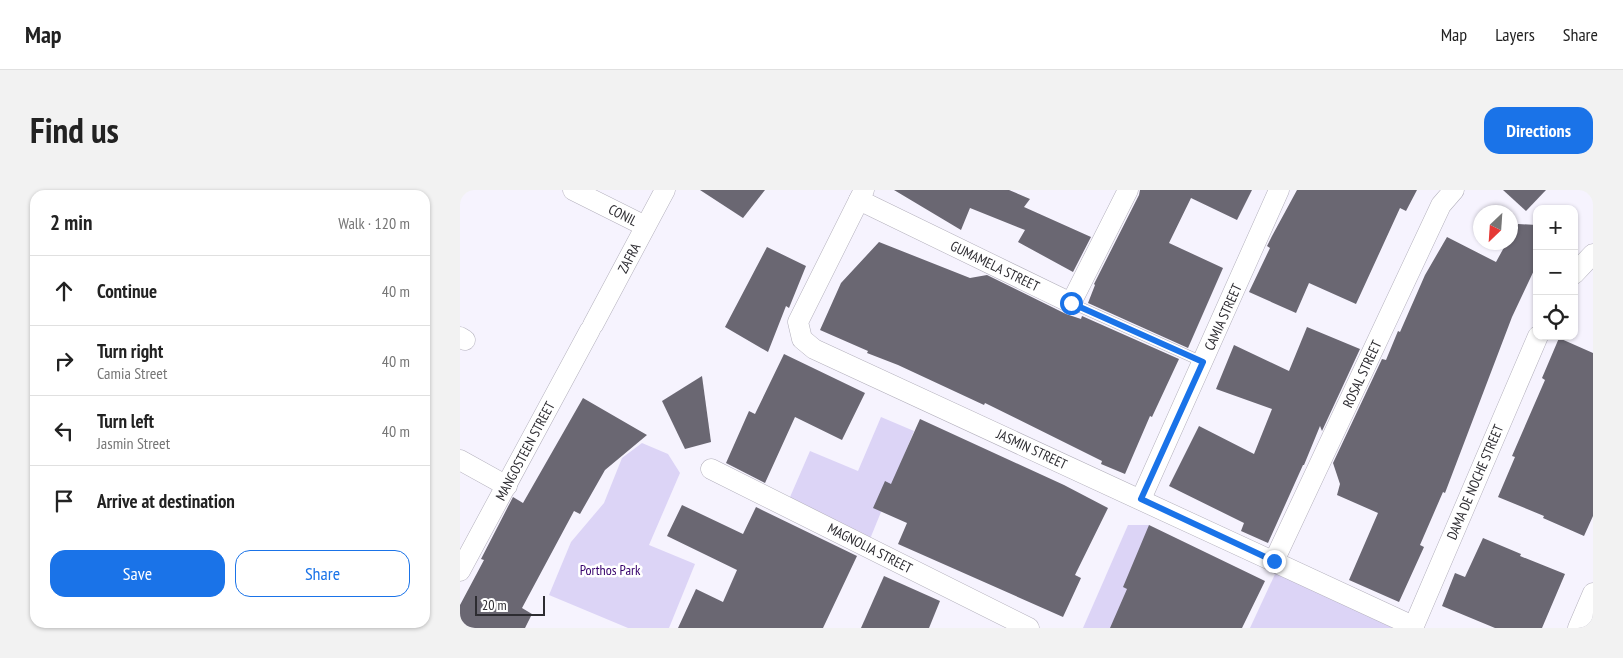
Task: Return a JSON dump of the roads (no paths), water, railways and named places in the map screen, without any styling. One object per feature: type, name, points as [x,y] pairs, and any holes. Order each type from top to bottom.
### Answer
[{"type":"street","name":"CONIL","points":[[573,190],[645,226]]},
{"type":"street","name":"ZAFRA","points":[[592,328],[664,190]]},
{"type":"street","points":[[1071,303],[1128,190]]},
{"type":"street","name":"CAMIA STREET","points":[[1141,499],[1280,190]]},
{"type":"street","name":"ROSAL STREET","points":[[1274,561],[1441,206],[1454,190]]},
{"type":"street","name":"GUMAMELA STREET","points":[[861,195],[1071,303]]},
{"type":"street","name":"JASMIN STREET","points":[[861,195],[798,322],[802,339],[814,349],[1141,499],[1413,627]]},
{"type":"street","points":[[1578,270],[1593,254]]},
{"type":"street","name":"MANGOSTEEN STREET","points":[[460,571],[592,328]]},
{"type":"street","name":"DAMA DE NOCHE STREET","points":[[1413,627],[1536,340]]},
{"type":"street","points":[[460,460],[507,486]]},
{"type":"street","name":"MAGNOLIA STREET","points":[[711,469],[1029,628]]},
{"type":"street","points":[[1578,628],[1593,593]]},
{"type":"lane","points":[[1071,303],[1203,362]]},
{"type":"park label","name":"Porthos Park","points":[[610,570]]}]
